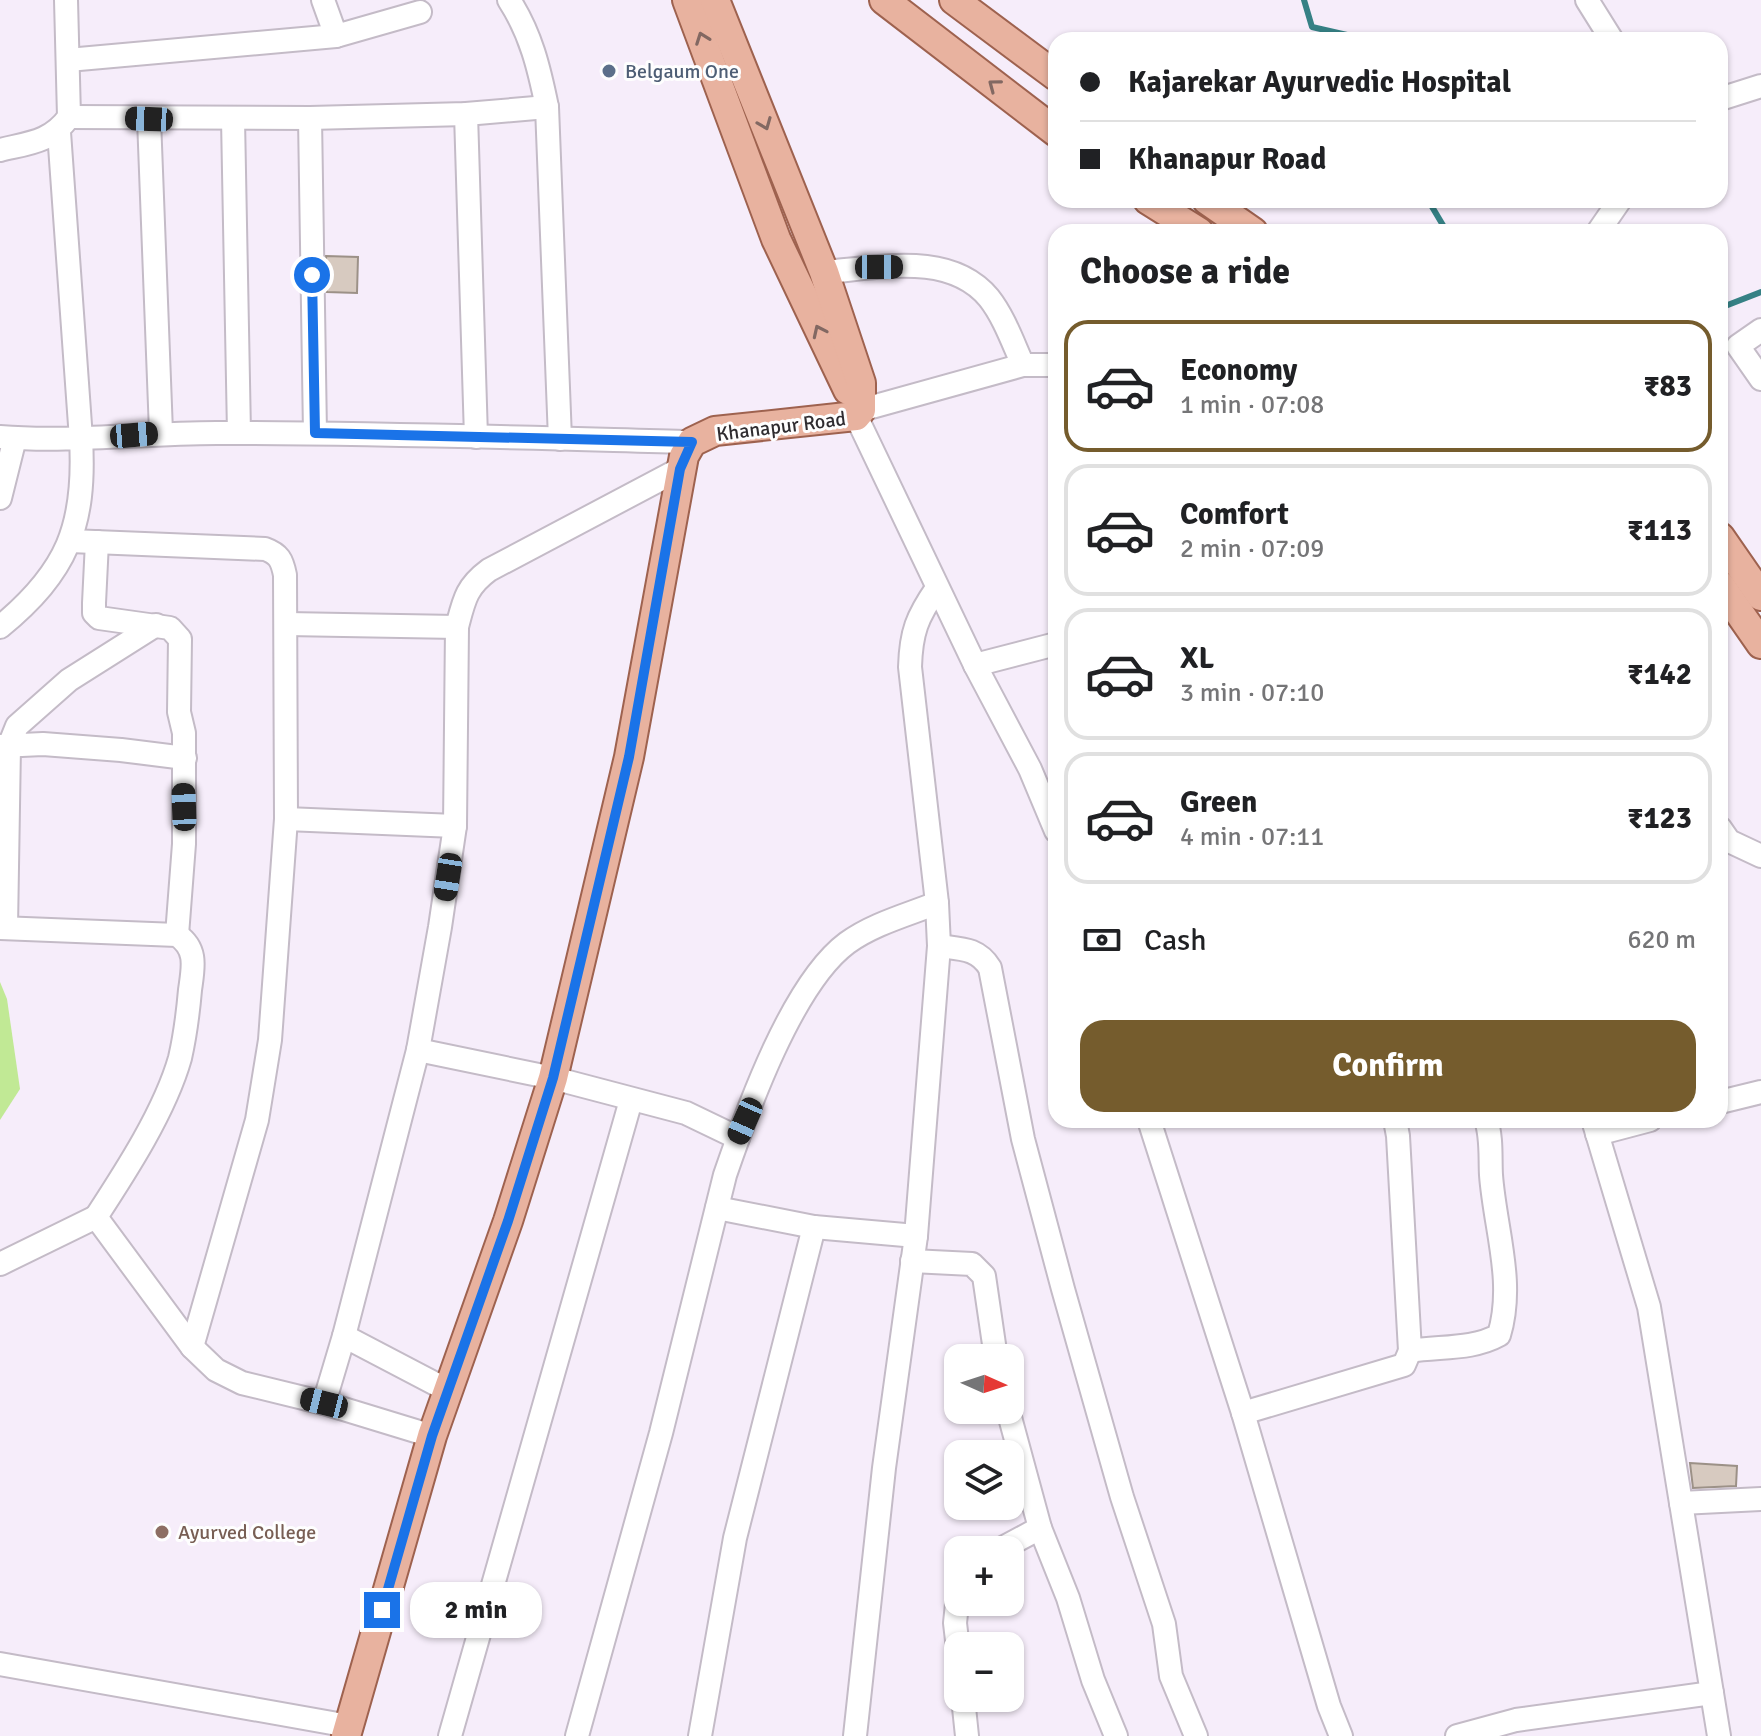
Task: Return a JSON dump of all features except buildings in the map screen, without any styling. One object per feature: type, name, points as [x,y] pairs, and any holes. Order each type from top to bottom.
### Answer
[{"type":"main road","points":[[687,0],[776,239],[859,407]]},
{"type":"main road","name":"Khanapur Road","points":[[348,1731],[432,1436],[508,1221],[553,1078],[629,757],[680,469],[692,442],[715,431],[859,407],[861,383],[824,272],[715,0]]},
{"type":"main road","points":[[884,0],[1048,126]]},
{"type":"main road","points":[[954,0],[1048,70]]},
{"type":"main road","points":[[1161,208],[1186,224]]},
{"type":"main road","points":[[1218,208],[1242,224]]},
{"type":"main road","points":[[1728,549],[1761,596]]},
{"type":"main road","points":[[1728,597],[1761,644]]},
{"type":"street","points":[[0,627],[27,605],[56,570],[70,541],[81,489],[64,124],[68,60],[66,0]]},
{"type":"street","points":[[323,0],[336,36]]},
{"type":"street","points":[[509,0],[524,24],[536,53],[547,107],[560,439]]},
{"type":"street","points":[[1587,0],[1607,32]]},
{"type":"street","points":[[68,60],[336,36],[420,12]]},
{"type":"street","points":[[1728,96],[1761,86]]},
{"type":"street","points":[[0,150],[36,141],[64,124],[149,119],[466,114],[547,107]]},
{"type":"street","points":[[466,114],[476,437]]},
{"type":"street","points":[[310,118],[315,433]]},
{"type":"street","points":[[149,119],[161,432]]},
{"type":"street","points":[[233,119],[239,433]]},
{"type":"street","points":[[824,272],[879,267],[935,267],[958,273],[974,283],[990,300],[1023,365]]},
{"type":"street","points":[[1761,330],[1738,346],[1761,379]]},
{"type":"street","points":[[1048,365],[1023,365],[859,407],[937,588],[1048,809]]},
{"type":"street","points":[[0,498],[8,438],[81,439],[161,432],[692,442]]},
{"type":"street","points":[[324,1403],[418,1050],[455,826],[457,627],[465,595],[474,581],[489,570],[680,469]]},
{"type":"street","points":[[70,541],[265,549],[276,553],[283,563],[285,575],[286,819],[276,984],[265,1082],[233,1212],[192,1347]]},
{"type":"street","points":[[97,542],[94,613],[106,621],[170,628],[180,639],[179,712],[185,758],[184,844],[177,935]]},
{"type":"street","points":[[855,1736],[884,1468],[916,1236],[939,946],[937,903],[910,667],[911,637],[921,611],[937,588]]},
{"type":"street","points":[[287,624],[457,627]]},
{"type":"street","points":[[0,1264],[96,1217],[157,1114],[179,1060],[194,964],[186,941],[177,935],[3,928],[5,746],[17,726],[69,680],[156,625]]},
{"type":"street","points":[[975,665],[1048,646]]},
{"type":"street","points":[[5,746],[43,744],[185,758]]},
{"type":"street","points":[[286,819],[455,826]]},
{"type":"street","points":[[1728,840],[1761,856]]},
{"type":"street","points":[[577,1736],[738,1138],[782,1038],[815,978],[845,945],[864,933],[937,903]]},
{"type":"street","points":[[939,946],[974,951],[984,957],[990,968],[1023,1139],[1063,1289],[1122,1497],[1164,1624],[1171,1676],[1196,1736]]},
{"type":"street","points":[[418,1050],[553,1078],[686,1113],[738,1138]]},
{"type":"street","points":[[1728,1100],[1761,1092]]},
{"type":"street","points":[[450,1736],[631,1100]]},
{"type":"street","points":[[1152,1128],[1243,1413],[1329,1706],[1341,1736]]},
{"type":"street","points":[[1243,1413],[1404,1365],[1410,1351],[1396,1128]]},
{"type":"street","points":[[1410,1351],[1462,1347],[1486,1342],[1499,1335],[1504,1317],[1505,1273],[1487,1128]]},
{"type":"street","points":[[1595,1128],[1649,1307],[1719,1736]]},
{"type":"street","points":[[717,1208],[814,1227],[916,1236]]},
{"type":"street","points":[[96,1217],[192,1347],[216,1370],[242,1383],[324,1403],[432,1436]]},
{"type":"street","points":[[700,1736],[735,1538],[814,1227]]},
{"type":"street","points":[[912,1261],[972,1264],[984,1276],[994,1344]]},
{"type":"street","points":[[344,1336],[449,1391]]},
{"type":"street","points":[[1012,1424],[1040,1528],[1116,1736]]},
{"type":"street","points":[[1681,1503],[1761,1499]]},
{"type":"street","points":[[1024,1537],[1040,1528]]},
{"type":"street","points":[[0,1664],[348,1731]]},
{"type":"street","points":[[1457,1736],[1516,1720],[1712,1693]]},
{"type":"street","points":[[964,1712],[967,1736]]},
{"type":"green space","points":[[0,982],[7,999],[20,1089],[0,1120]]},
{"type":"waterway","points":[[1304,0],[1312,27],[1334,32]]},
{"type":"waterway","points":[[1433,208],[1442,224]]},
{"type":"waterway","points":[[1728,305],[1761,292]]},
{"type":"place","name":"Belgaum One","points":[[609,71]]},
{"type":"place","name":"Ayurved College","points":[[162,1532]]},
{"type":"route","points":[[312,275],[315,433],[692,442],[680,469],[629,757],[553,1078],[508,1221],[432,1436],[382,1610]]}]
